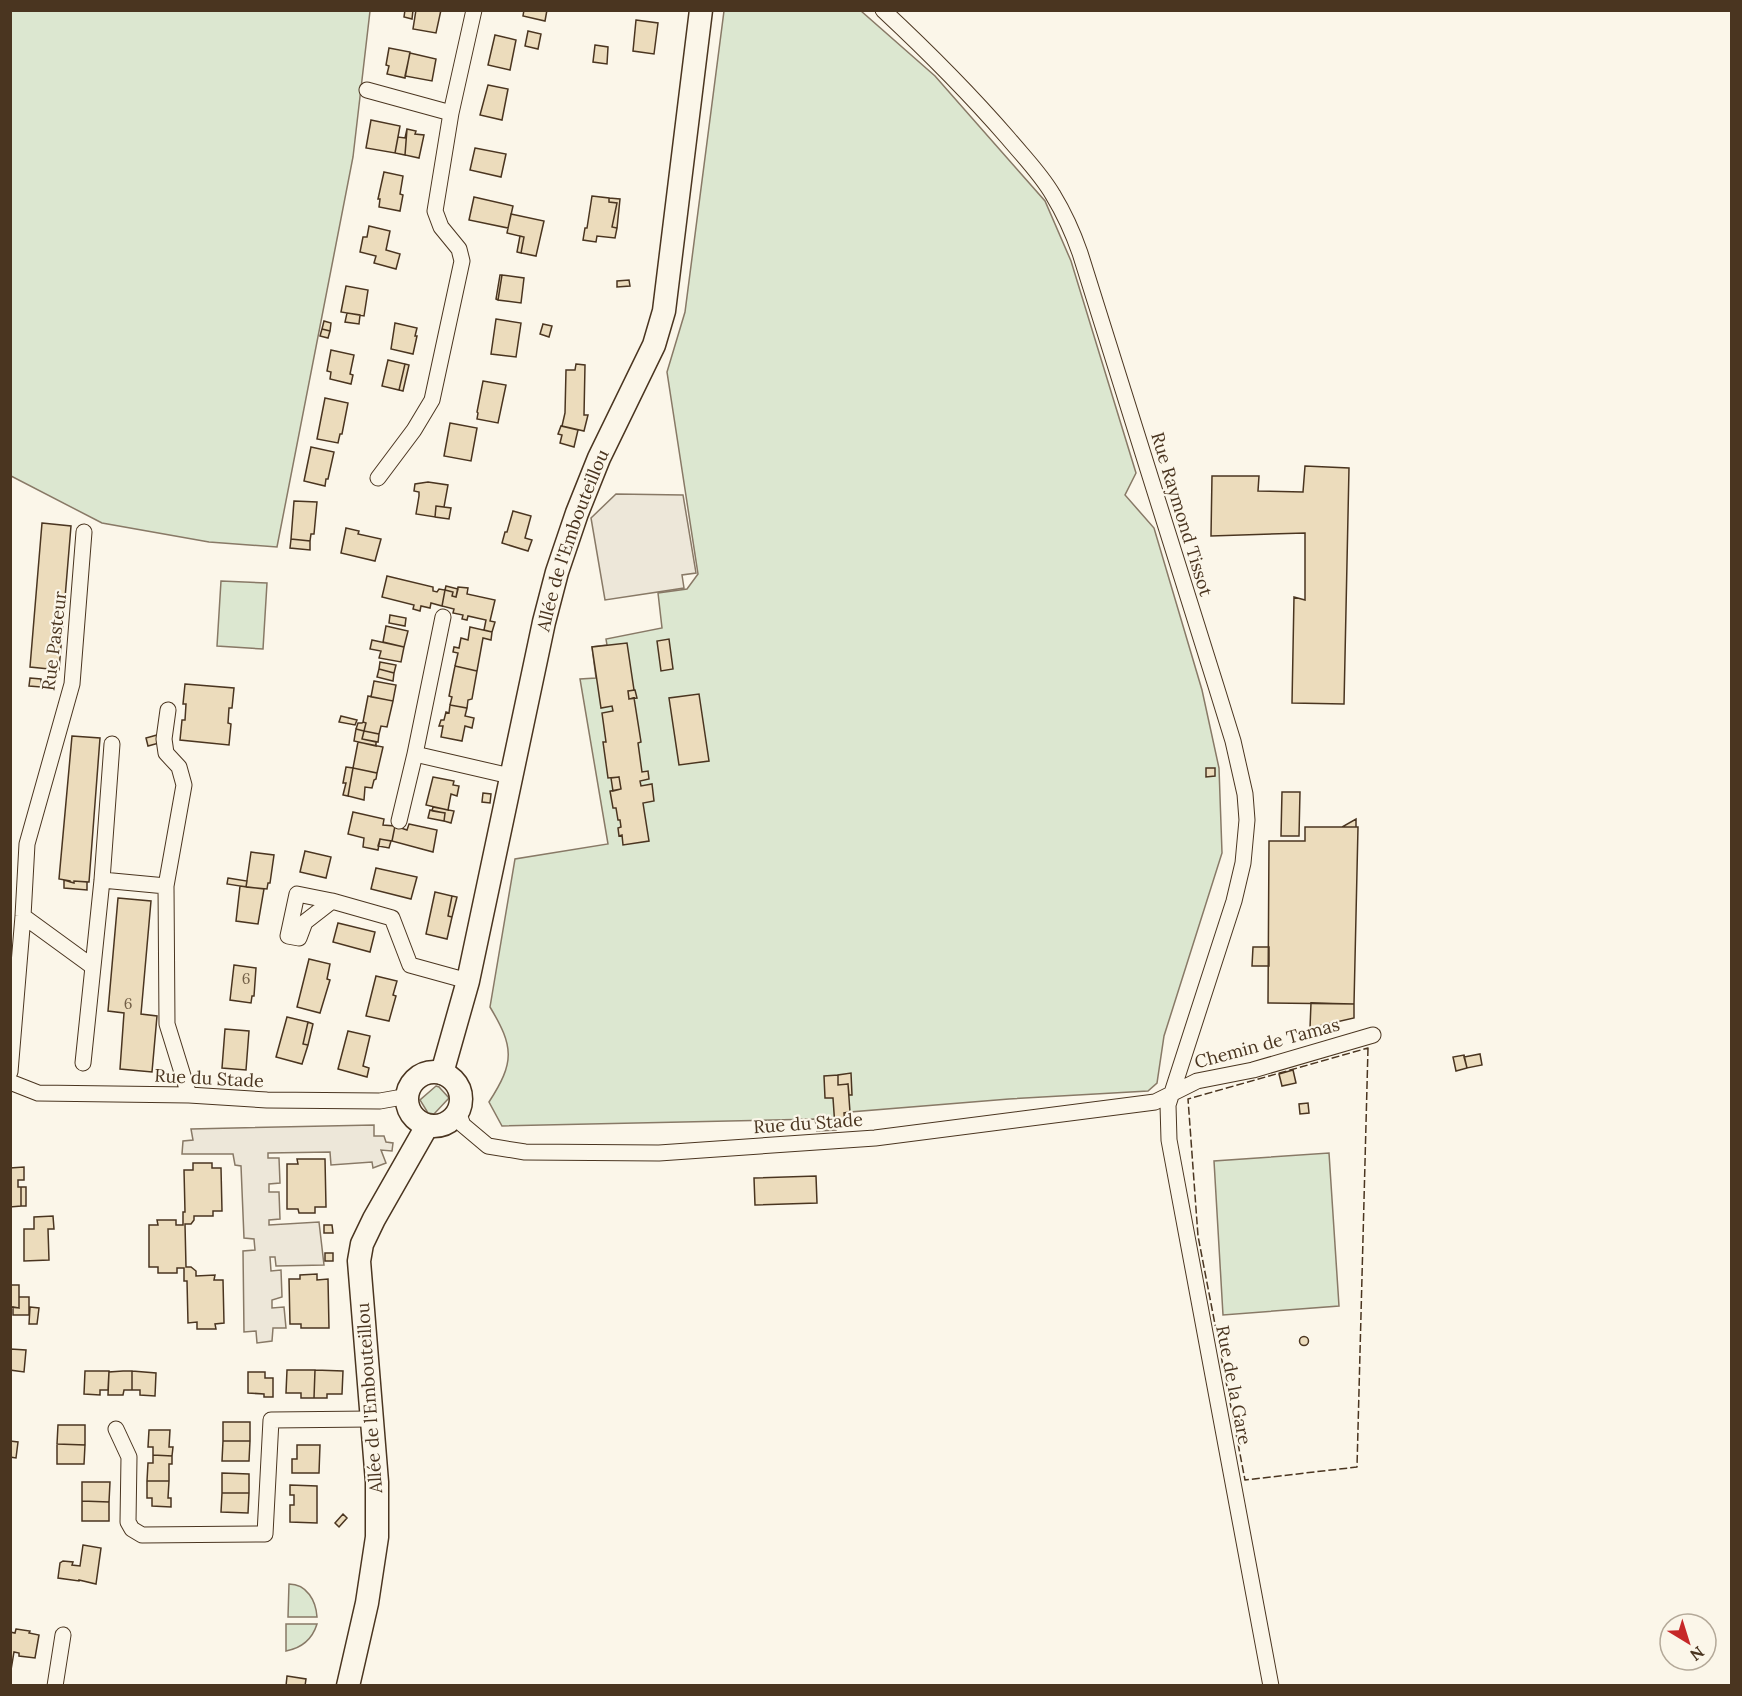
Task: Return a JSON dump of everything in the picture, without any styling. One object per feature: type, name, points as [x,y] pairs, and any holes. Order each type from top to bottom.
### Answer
[{"type":"street","points":[[378,478],[414,430],[432,400],[462,261],[459,249],[441,227],[435,211],[451,113],[474,10]]},
{"type":"street","name":"Allée de l'Embouteillou","points":[[442,1073],[468,981],[510,776],[557,572],[599,458],[654,345],[664,311],[701,10]]},
{"type":"street","name":"Rue Raymond Tissot","points":[[883,10],[961,85],[1032,166],[1053,194],[1069,225],[1080,253],[1233,741],[1245,794],[1247,820],[1243,863],[1234,901],[1180,1065],[1173,1093]]},
{"type":"street","points":[[367,90],[451,113]]},
{"type":"street","name":"Rue Pasteur","points":[[10,1072],[27,844],[72,684],[84,532]]},
{"type":"street","points":[[399,821],[443,617]]},
{"type":"street","points":[[168,710],[166,753],[179,767],[184,785],[166,886],[167,1024],[189,1095]]},
{"type":"street","points":[[83,1063],[102,880],[112,744]]},
{"type":"street","points":[[415,754],[510,776]]},
{"type":"street","points":[[102,880],[166,886]]},
{"type":"street","points":[[332,901],[392,918],[410,965],[468,981]]},
{"type":"street","points":[[23,916],[93,967]]},
{"type":"street","name":"Chemin de Tamas","points":[[1173,1093],[1197,1082],[1253,1070],[1373,1035]]},
{"type":"street","points":[[429,1073],[442,1073],[452,1079],[459,1088],[462,1100],[459,1112],[451,1121],[440,1126],[427,1126],[417,1120],[410,1110],[407,1098],[410,1087],[418,1078],[429,1073]]},
{"type":"street","name":"Rue du Stade","points":[[10,1082],[38,1093],[189,1095],[267,1100],[380,1101],[407,1098]]},
{"type":"street","name":"Rue du Stade","points":[[459,1112],[463,1125],[488,1146],[525,1152],[659,1153],[875,1138],[1155,1102],[1173,1093]]},
{"type":"street","name":"Rue de la Gare","points":[[1173,1093],[1168,1105],[1169,1140],[1270,1686]]},
{"type":"street","name":"Allée de l'Embouteillou","points":[[348,1686],[367,1604],[376,1537],[377,1482],[359,1262],[362,1244],[374,1219],[427,1126]]},
{"type":"street","points":[[116,1429],[129,1458],[128,1521],[132,1529],[142,1535],[265,1534],[271,1420],[371,1419]]},
{"type":"street","points":[[55,1686],[63,1635]]},
{"type":"green space","points":[[10,11],[370,11],[353,157],[277,547],[209,542],[102,523],[11,476]]},
{"type":"green space","points":[[724,11],[861,11],[935,76],[1045,201],[1071,261],[1136,473],[1125,495],[1154,528],[1202,690],[1219,768],[1222,853],[1164,1036],[1157,1083],[1148,1091],[850,1112],[851,1126],[817,1131],[815,1119],[502,1126],[489,1102],[504,1076],[507,1065],[508,1054],[504,1033],[490,1007],[515,859],[608,844],[580,679],[596,678],[592,647],[607,645],[606,639],[662,628],[658,593],[687,589],[698,574],[667,372],[685,312]]},
{"type":"green space","points":[[221,581],[267,583],[263,649],[217,646]]},
{"type":"green space","points":[[436,1086],[449,1098],[434,1114],[428,1113],[420,1100]]},
{"type":"green space","points":[[1329,1153],[1339,1306],[1223,1315],[1214,1161]]},
{"type":"green space","points":[[289,1584],[306,1590],[315,1605],[317,1617],[288,1617]]},
{"type":"green space","points":[[286,1624],[317,1624],[306,1642],[286,1651]]},
{"type":"shaded area","points":[[616,494],[683,495],[696,573],[682,575],[684,588],[605,600],[591,518]]},
{"type":"shaded area","points":[[374,1125],[374,1136],[384,1136],[386,1142],[393,1143],[392,1151],[381,1150],[386,1163],[373,1168],[372,1162],[331,1165],[330,1152],[268,1153],[268,1158],[279,1158],[280,1183],[269,1184],[269,1192],[279,1192],[280,1219],[269,1220],[269,1225],[319,1222],[324,1265],[276,1266],[275,1257],[270,1257],[271,1271],[281,1270],[282,1297],[272,1300],[272,1308],[284,1307],[286,1328],[273,1328],[272,1341],[257,1343],[256,1331],[244,1332],[243,1251],[255,1250],[254,1239],[244,1238],[241,1166],[235,1165],[233,1154],[182,1154],[183,1141],[193,1140],[191,1129]]},
{"type":"building","points":[[405,10],[413,10],[412,19],[404,17]]},
{"type":"building","points":[[416,10],[441,10],[436,33],[413,29]]},
{"type":"building","points":[[524,10],[547,10],[545,21],[523,16]]},
{"type":"building","points":[[636,20],[658,23],[654,54],[633,51]]},
{"type":"building","points":[[528,31],[541,34],[538,49],[525,46]]},
{"type":"building","points":[[495,35],[516,40],[510,70],[488,65]]},
{"type":"building","points":[[595,45],[608,47],[607,64],[593,62]]},
{"type":"building","points":[[389,48],[410,52],[405,78],[387,74]]},
{"type":"building","points":[[410,53],[436,59],[432,81],[405,76]]},
{"type":"building","points":[[488,85],[508,89],[502,120],[480,115]]},
{"type":"building","points":[[371,120],[400,126],[395,153],[366,148]]},
{"type":"building","points":[[407,129],[416,131],[415,134],[424,135],[419,158],[405,155]]},
{"type":"building","points":[[407,129],[405,155],[395,153],[398,137],[405,138]]},
{"type":"building","points":[[475,148],[506,154],[501,177],[470,170]]},
{"type":"building","points":[[384,172],[403,176],[400,211],[379,207],[380,199],[378,199]]},
{"type":"building","points":[[592,196],[609,198],[609,202],[617,203],[612,227],[617,228],[615,238],[597,236],[596,242],[583,240]]},
{"type":"building","points":[[474,197],[513,206],[508,228],[469,220]]},
{"type":"building","points":[[609,198],[620,199],[617,228],[612,227],[617,203],[609,202]]},
{"type":"building","points":[[511,214],[544,221],[536,256],[521,253],[524,237],[507,233]]},
{"type":"building","points":[[369,226],[390,231],[386,250],[400,254],[396,269],[374,263],[376,256],[360,252],[363,237],[367,237]]},
{"type":"building","points":[[520,236],[524,237],[521,253],[517,252]]},
{"type":"building","points":[[500,275],[502,275],[498,300],[496,299]]},
{"type":"building","points":[[502,275],[524,278],[521,303],[498,300]]},
{"type":"building","points":[[629,280],[630,286],[617,287],[617,281]]},
{"type":"building","points":[[346,286],[368,290],[364,316],[341,312]]},
{"type":"building","points":[[347,313],[360,315],[359,324],[345,322]]},
{"type":"building","points":[[496,319],[521,323],[516,357],[491,354]]},
{"type":"building","points":[[324,321],[331,323],[330,331],[322,329]]},
{"type":"building","points":[[395,323],[417,328],[413,354],[391,349]]},
{"type":"building","points":[[543,324],[552,326],[549,337],[540,334]]},
{"type":"building","points":[[322,329],[330,331],[328,338],[320,336]]},
{"type":"building","points":[[331,350],[354,355],[350,374],[353,375],[351,384],[330,379],[331,372],[327,371]]},
{"type":"building","points":[[388,360],[405,364],[399,390],[382,386]]},
{"type":"building","points":[[405,364],[409,365],[403,391],[399,390]]},
{"type":"building","points":[[576,364],[585,365],[584,415],[588,415],[584,431],[562,426],[565,413],[566,370],[575,370]]},
{"type":"building","points":[[483,381],[506,385],[498,423],[477,419]]},
{"type":"building","points":[[325,398],[348,403],[338,443],[317,439]]},
{"type":"building","points":[[450,423],[477,428],[471,461],[444,456]]},
{"type":"building","points":[[561,426],[578,430],[574,447],[560,443],[562,435],[558,434]]},
{"type":"building","points":[[311,447],[334,452],[325,486],[304,481]]},
{"type":"building","points":[[1305,466],[1349,468],[1344,704],[1292,703],[1294,597],[1305,600],[1305,533],[1211,536],[1212,476],[1259,476],[1258,491],[1303,492]]},
{"type":"building","points":[[428,482],[448,485],[444,507],[436,506],[435,517],[416,514],[419,492],[414,491],[415,484]]},
{"type":"building","points":[[294,501],[317,502],[314,534],[311,534],[310,541],[291,539]]},
{"type":"building","points":[[436,506],[451,508],[449,519],[435,517]]},
{"type":"building","points":[[513,511],[531,516],[525,538],[532,540],[528,551],[502,543]]},
{"type":"building","points":[[42,523],[71,526],[59,670],[30,667]]},
{"type":"building","points":[[346,528],[359,531],[358,534],[381,539],[375,561],[341,553]]},
{"type":"building","points":[[291,539],[310,541],[310,550],[290,548]]},
{"type":"building","points":[[387,576],[433,587],[433,591],[437,592],[439,589],[445,590],[442,606],[431,603],[430,608],[421,606],[420,611],[413,609],[414,605],[382,597]]},
{"type":"building","points":[[446,586],[458,589],[456,597],[452,596],[453,592],[445,590]]},
{"type":"building","points":[[458,587],[468,588],[467,594],[495,600],[490,621],[495,622],[492,632],[484,630],[486,620],[468,616],[467,620],[462,619],[463,615],[453,613],[454,609],[442,606],[445,590],[453,592],[452,596],[456,597]]},
{"type":"building","points":[[390,615],[406,618],[405,626],[389,623]]},
{"type":"building","points":[[386,626],[408,631],[404,647],[383,642]]},
{"type":"building","points":[[470,627],[492,632],[491,640],[483,638],[477,671],[455,666],[458,653],[453,652],[454,647],[459,648],[461,638],[468,640]]},
{"type":"building","points":[[669,639],[673,669],[661,671],[657,641]]},
{"type":"building","points":[[372,640],[404,647],[401,662],[379,658],[381,651],[370,649]]},
{"type":"building","points":[[627,643],[634,690],[628,691],[629,699],[634,698],[641,742],[638,743],[642,772],[648,771],[649,779],[640,781],[641,786],[652,784],[654,801],[643,803],[649,841],[623,845],[622,835],[619,836],[618,828],[621,827],[620,820],[618,820],[616,808],[613,808],[610,791],[621,789],[619,777],[608,778],[603,742],[606,742],[602,713],[613,711],[612,706],[601,708],[592,647]]},
{"type":"building","points":[[380,662],[396,665],[394,673],[379,669]]},
{"type":"building","points":[[455,666],[477,671],[472,699],[468,700],[467,708],[450,705],[452,697],[449,696]]},
{"type":"building","points":[[379,669],[394,673],[393,681],[377,677]]},
{"type":"building","points":[[30,678],[41,679],[41,687],[29,686]]},
{"type":"building","points":[[374,681],[396,685],[393,701],[371,697]]},
{"type":"building","points":[[185,684],[234,688],[232,708],[229,708],[228,723],[231,724],[229,745],[180,740],[182,720],[185,720],[186,704],[183,704]]},
{"type":"building","points":[[635,690],[637,698],[629,699],[628,691]]},
{"type":"building","points":[[699,694],[709,761],[679,765],[669,698]]},
{"type":"building","points":[[368,696],[393,701],[387,727],[381,726],[379,734],[364,731],[366,723],[363,722]]},
{"type":"building","points":[[450,705],[467,708],[465,716],[474,718],[472,728],[465,726],[462,741],[441,737],[443,726],[439,726],[446,712],[449,713]]},
{"type":"building","points":[[341,716],[357,720],[355,725],[339,722]]},
{"type":"building","points":[[358,723],[366,723],[364,731],[356,729]]},
{"type":"building","points":[[356,729],[364,731],[362,739],[376,742],[376,746],[354,741]]},
{"type":"building","points":[[364,731],[379,734],[378,742],[362,739]]},
{"type":"building","points":[[157,735],[159,743],[148,746],[146,738]]},
{"type":"building","points":[[72,736],[100,738],[89,882],[74,881],[74,883],[59,879]]},
{"type":"building","points":[[358,742],[383,747],[377,773],[353,768]]},
{"type":"building","points":[[346,767],[353,768],[348,796],[343,795]]},
{"type":"building","points":[[353,768],[377,773],[372,788],[365,787],[364,800],[348,796]]},
{"type":"building","points":[[1206,768],[1215,768],[1215,776],[1206,777]]},
{"type":"building","points":[[433,777],[454,781],[453,785],[459,786],[457,796],[451,794],[448,810],[426,805]]},
{"type":"building","points":[[619,777],[621,789],[613,791],[611,778]]},
{"type":"building","points":[[1282,792],[1300,792],[1299,836],[1281,836]]},
{"type":"building","points":[[483,793],[491,794],[490,803],[482,802]]},
{"type":"building","points":[[433,807],[454,811],[451,823],[444,821],[445,813],[432,811]]},
{"type":"building","points":[[430,810],[445,813],[444,821],[428,818]]},
{"type":"building","points":[[353,812],[384,819],[383,825],[395,826],[392,841],[380,839],[378,850],[363,847],[364,838],[348,834]]},
{"type":"building","points":[[1356,819],[1356,827],[1342,827]]},
{"type":"building","points":[[409,824],[437,830],[433,852],[392,841],[395,826],[407,830]]},
{"type":"building","points":[[1305,827],[1358,827],[1354,1004],[1268,1003],[1269,841],[1305,841]]},
{"type":"building","points":[[380,839],[391,841],[389,848],[378,846]]},
{"type":"building","points":[[305,851],[331,857],[326,878],[300,872]]},
{"type":"building","points":[[251,852],[274,855],[267,889],[246,887]]},
{"type":"building","points":[[376,868],[417,877],[411,899],[371,889]]},
{"type":"building","points":[[228,878],[247,881],[246,887],[227,884]]},
{"type":"building","points":[[64,880],[74,883],[74,881],[87,882],[87,890],[64,888]]},
{"type":"building","points":[[240,886],[264,889],[258,924],[236,921]]},
{"type":"building","points":[[435,892],[452,896],[448,916],[452,917],[447,939],[426,934]]},
{"type":"building","points":[[452,896],[457,897],[452,917],[448,916]]},
{"type":"building","points":[[118,898],[151,901],[141,1014],[157,1016],[152,1072],[120,1069],[124,1013],[108,1011]]},
{"type":"building","points":[[338,923],[375,932],[370,952],[333,942]]},
{"type":"building","points":[[1253,947],[1269,947],[1269,966],[1252,966]]},
{"type":"building","points":[[309,959],[330,964],[327,979],[330,980],[320,1013],[297,1007]]},
{"type":"building","points":[[234,965],[256,968],[254,996],[252,996],[251,1003],[230,1000]]},
{"type":"building","points":[[376,976],[397,981],[393,995],[396,996],[389,1021],[366,1016]]},
{"type":"building","points":[[1311,1003],[1354,1004],[1354,1018],[1310,1028]]},
{"type":"building","points":[[287,1017],[308,1022],[303,1044],[308,1045],[302,1064],[276,1057]]},
{"type":"building","points":[[308,1022],[313,1024],[308,1045],[303,1044]]},
{"type":"building","points":[[225,1029],[249,1031],[246,1070],[222,1068]]},
{"type":"building","points":[[348,1031],[370,1036],[363,1066],[369,1068],[367,1077],[338,1069]]},
{"type":"building","points":[[1480,1054],[1482,1065],[1467,1068],[1464,1057]]},
{"type":"building","points":[[1464,1055],[1467,1068],[1456,1071],[1453,1057]]},
{"type":"building","points":[[1293,1070],[1296,1083],[1282,1086],[1279,1074]]},
{"type":"building","points":[[851,1073],[852,1095],[849,1095],[848,1084],[838,1085],[838,1075]]},
{"type":"building","points":[[838,1075],[838,1085],[848,1084],[850,1112],[844,1113],[845,1127],[835,1127],[833,1098],[825,1098],[824,1076]]},
{"type":"building","points":[[1308,1103],[1309,1113],[1300,1114],[1299,1104]]},
{"type":"building","points":[[850,1112],[851,1126],[845,1127],[844,1113]]},
{"type":"building","points":[[297,1159],[325,1159],[326,1207],[315,1207],[315,1213],[299,1213],[298,1209],[287,1209],[287,1164],[298,1164]]},
{"type":"building","points":[[193,1163],[212,1163],[212,1168],[221,1168],[222,1211],[213,1211],[213,1216],[194,1216],[191,1224],[185,1224],[186,1267],[191,1267],[196,1271],[196,1276],[215,1275],[214,1280],[223,1280],[224,1323],[215,1324],[216,1329],[197,1329],[197,1322],[188,1323],[187,1281],[184,1281],[184,1268],[177,1268],[177,1273],[158,1273],[158,1267],[149,1267],[149,1225],[158,1225],[157,1220],[176,1220],[176,1225],[183,1225],[184,1170],[193,1170]]},
{"type":"building","points":[[24,1167],[24,1180],[18,1180],[18,1187],[21,1187],[21,1206],[10,1207],[10,1168]]},
{"type":"building","points":[[816,1176],[817,1203],[755,1205],[754,1178]]},
{"type":"building","points":[[21,1187],[26,1187],[26,1206],[21,1206]]},
{"type":"building","points":[[53,1216],[54,1229],[48,1229],[49,1260],[24,1261],[24,1229],[34,1229],[34,1217]]},
{"type":"building","points":[[324,1225],[332,1225],[333,1233],[324,1233]]},
{"type":"building","points":[[325,1253],[333,1253],[333,1261],[325,1261]]},
{"type":"building","points":[[317,1274],[317,1280],[328,1279],[329,1328],[301,1328],[301,1324],[290,1324],[289,1279],[300,1279],[300,1275]]},
{"type":"building","points":[[10,1285],[19,1285],[19,1308],[10,1307]]},
{"type":"building","points":[[19,1297],[29,1297],[29,1315],[13,1315],[13,1307],[19,1308]]},
{"type":"building","points":[[30,1307],[39,1308],[37,1324],[29,1324]]},
{"type":"building","points":[[1304,1336],[1309,1341],[1304,1346],[1299,1341]]},
{"type":"building","points":[[10,1349],[26,1350],[24,1372],[10,1370]]},
{"type":"building","points":[[287,1370],[315,1370],[314,1398],[301,1398],[301,1393],[286,1393]]},
{"type":"building","points":[[315,1370],[343,1371],[342,1394],[327,1394],[327,1398],[314,1398]]},
{"type":"building","points":[[85,1371],[109,1371],[108,1390],[100,1390],[100,1395],[84,1394]]},
{"type":"building","points":[[132,1371],[132,1390],[124,1390],[123,1395],[108,1395],[109,1372]]},
{"type":"building","points":[[132,1371],[156,1373],[155,1396],[140,1395],[140,1390],[132,1390]]},
{"type":"building","points":[[248,1372],[265,1372],[265,1378],[273,1378],[273,1397],[248,1393]]},
{"type":"building","points":[[223,1422],[250,1422],[250,1441],[223,1441]]},
{"type":"building","points":[[58,1425],[85,1425],[85,1445],[57,1444]]},
{"type":"building","points":[[149,1430],[170,1430],[169,1447],[173,1447],[172,1456],[153,1455],[153,1447],[148,1447]]},
{"type":"building","points":[[10,1441],[18,1442],[16,1458],[10,1457]]},
{"type":"building","points":[[223,1441],[250,1441],[249,1461],[222,1461]]},
{"type":"building","points":[[57,1444],[85,1445],[84,1464],[57,1464]]},
{"type":"building","points":[[297,1445],[320,1445],[319,1473],[292,1473],[292,1459],[297,1459]]},
{"type":"building","points":[[153,1455],[172,1456],[172,1464],[169,1464],[169,1481],[147,1481],[148,1463],[153,1463]]},
{"type":"building","points":[[222,1473],[249,1474],[249,1493],[222,1493]]},
{"type":"building","points":[[147,1481],[169,1481],[168,1498],[171,1498],[171,1507],[152,1506],[152,1498],[147,1498]]},
{"type":"building","points":[[82,1482],[110,1482],[109,1502],[82,1501]]},
{"type":"building","points":[[290,1485],[317,1486],[317,1523],[290,1522],[290,1505],[294,1505],[294,1495],[290,1495]]},
{"type":"building","points":[[222,1493],[249,1493],[248,1513],[221,1512]]},
{"type":"building","points":[[82,1501],[109,1502],[109,1521],[82,1521]]},
{"type":"building","points":[[343,1514],[347,1518],[339,1527],[335,1523]]},
{"type":"building","points":[[83,1545],[101,1548],[96,1584],[58,1578],[60,1563],[63,1561],[73,1562],[72,1565],[80,1566]]},
{"type":"building","points":[[16,1629],[39,1635],[35,1658],[19,1656],[19,1653],[14,1652],[11,1670],[10,1632],[15,1633]]},
{"type":"building","points":[[287,1676],[306,1679],[305,1686],[286,1686]]},
{"type":"fence","points":[[1368,1048],[1357,1467],[1245,1480],[1198,1236],[1188,1099],[1368,1048]]}]
